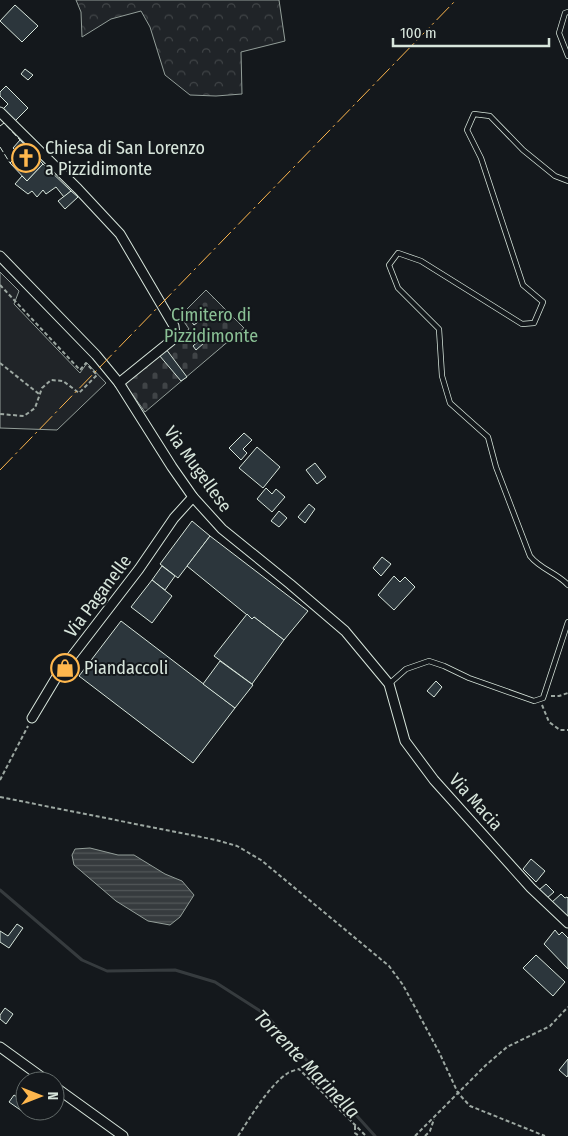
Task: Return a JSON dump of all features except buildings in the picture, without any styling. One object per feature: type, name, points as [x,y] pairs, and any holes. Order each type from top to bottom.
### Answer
[{"type":"street","points":[[0,112],[78,189],[120,234],[174,326],[175,335],[171,341],[119,383]]},
{"type":"street","name":"Via Mugellese","points":[[0,256],[96,354],[119,383],[172,467],[194,497],[222,529],[345,632],[389,684]]},
{"type":"street","name":"Via Paganelle","points":[[32,718],[59,673],[139,569],[174,518],[194,497]]},
{"type":"street","name":"Via Macia","points":[[389,684],[405,741],[434,780],[531,888],[568,923]]},
{"type":"street","points":[[0,1047],[33,1071]]},
{"type":"street","points":[[65,1094],[123,1136]]},
{"type":"lane","points":[[568,12],[565,13],[559,33],[568,56]]},
{"type":"lane","points":[[568,181],[555,176],[523,150],[490,116],[474,114],[467,130],[481,158],[524,285],[542,302],[534,323],[522,324],[421,261],[398,253],[389,265],[398,288],[439,330],[442,376],[450,403],[488,436],[496,467],[530,556],[568,585]]},
{"type":"lane","points":[[389,684],[406,669],[429,661],[469,678],[534,701],[543,698],[568,622]]},
{"type":"path","points":[[0,285],[80,370],[86,363],[97,375],[79,393],[63,381],[51,380],[42,388],[35,408],[24,416],[0,414]]},
{"type":"path","points":[[0,363],[39,394]]},
{"type":"path","points":[[544,696],[559,696],[568,693]]},
{"type":"path","points":[[540,699],[549,722],[560,730],[568,730]]},
{"type":"path","points":[[0,780],[32,718]]},
{"type":"path","points":[[0,797],[216,840],[237,846],[260,860],[390,966],[412,1001],[458,1093],[470,1106],[544,1136]]},
{"type":"path","points":[[414,1136],[486,1065],[507,1047],[550,1026],[568,1007]]},
{"type":"path","points":[[238,1136],[265,1097],[279,1081],[289,1072],[299,1069],[366,1136]]},
{"type":"path","points":[[425,1136],[430,1131],[434,1118]]},
{"type":"path","points":[[355,1126],[355,1133],[359,1136]]},
{"type":"green space","points":[[76,0],[279,0],[285,41],[241,52],[242,94],[190,95],[165,75],[150,27],[141,11],[111,19],[82,37],[81,12]]},
{"type":"green space","points":[[0,272],[19,291],[14,304],[80,373],[87,363],[106,383],[57,430],[0,428]]},
{"type":"green space","name":"Cimitero di Pizzidimonte","points":[[206,290],[244,328],[145,412],[125,384],[189,329],[180,316]]},
{"type":"shaded area","points":[[90,848],[118,855],[134,855],[165,874],[182,881],[194,895],[180,917],[170,925],[148,921],[116,901],[74,865],[72,855],[75,849]]},
{"type":"waterway","name":"Torrente Marinella","points":[[0,890],[82,960],[107,971],[175,970],[215,982],[265,1014],[375,1136]]},
{"type":"fence","points":[[0,126],[4,123],[20,140]]},
{"type":"fence","points":[[0,147],[10,163]]},
{"type":"power","points":[[0,470],[456,0]]},
{"type":"place","name":"Chiesa di San Lorenzo a Pizzidimonte","points":[[26,158]]},
{"type":"place","name":"Piandaccoli","points":[[65,668]]}]
